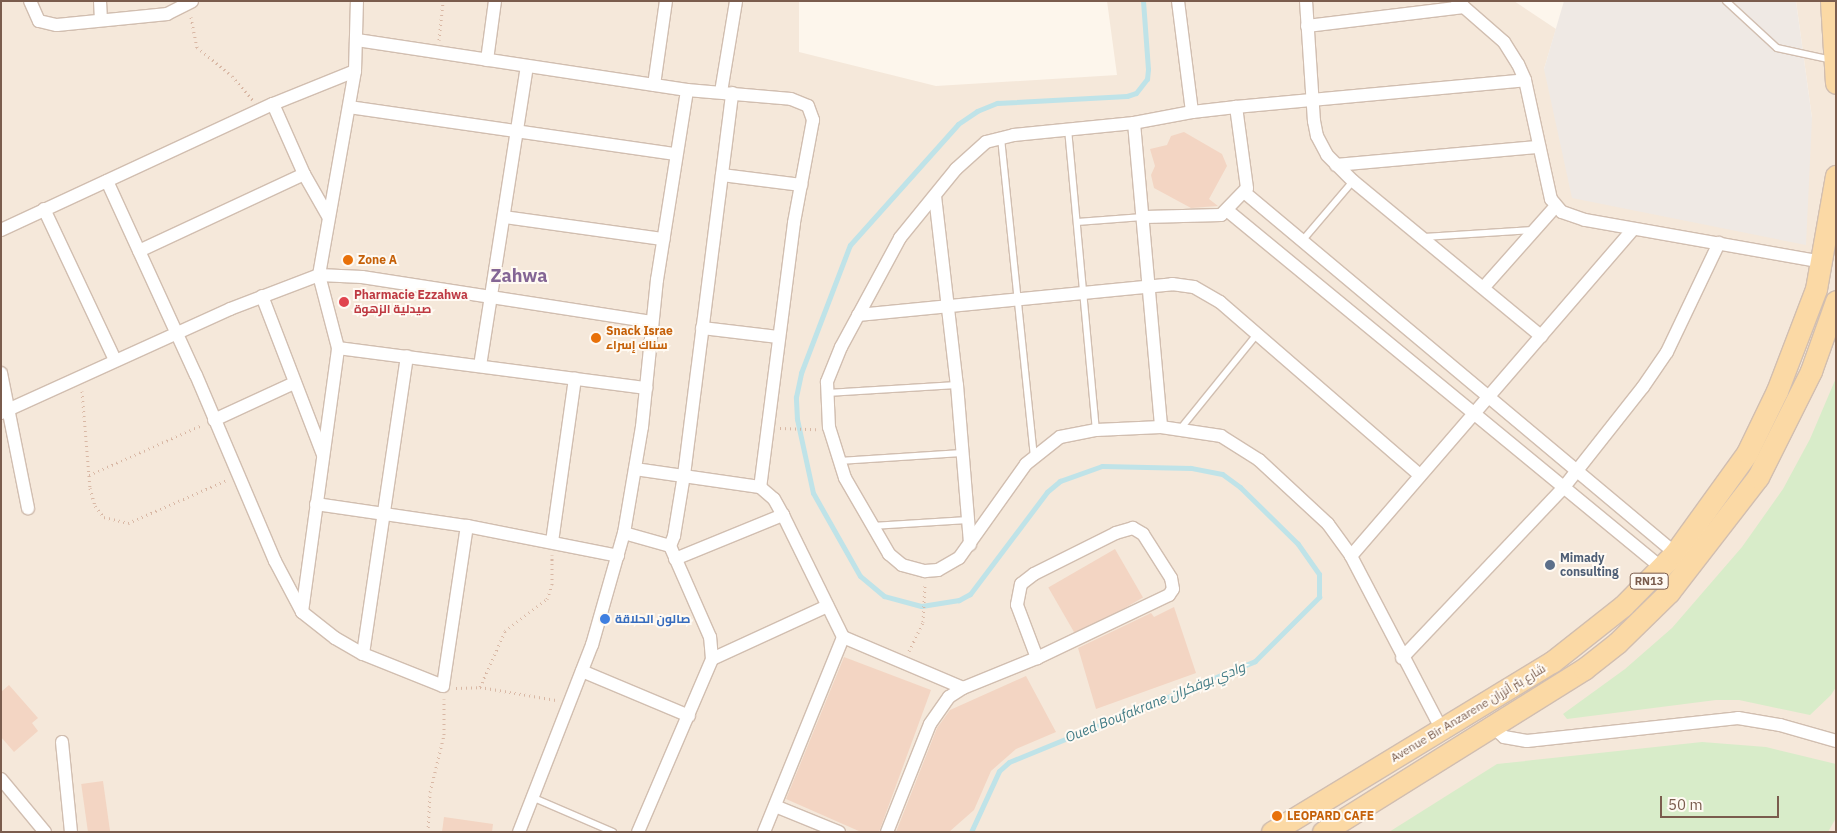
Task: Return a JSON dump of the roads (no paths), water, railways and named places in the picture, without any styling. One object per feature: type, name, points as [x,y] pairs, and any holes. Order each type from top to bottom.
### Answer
[{"type":"main road","points":[[1831,1],[1836,84]]},
{"type":"main road","name":"Avenue Bir Anzarene شارع بئر أنزران","points":[[1272,832],[1552,662],[1623,606],[1668,560],[1747,453],[1760,429],[1805,324],[1823,262],[1836,176]]},
{"type":"main road","name":"Avenue Bir Anzarene شارع بئر أنزران","points":[[1323,832],[1584,670],[1617,643],[1687,572],[1758,477],[1775,447],[1812,371],[1836,301]]},
{"type":"street","points":[[30,1],[39,21],[57,26],[167,14],[190,2]]},
{"type":"street","points":[[100,1],[101,20]]},
{"type":"street","points":[[302,612],[338,348],[319,274],[355,71],[358,40],[357,1]]},
{"type":"street","points":[[487,60],[495,1]]},
{"type":"street","points":[[654,85],[666,1]]},
{"type":"street","points":[[638,832],[712,660],[710,636],[670,546],[674,536],[684,474],[722,175],[727,92],[736,1]]},
{"type":"street","points":[[1178,1],[1192,112]]},
{"type":"street","points":[[1306,1],[1312,98],[1317,136],[1336,165],[1541,336]]},
{"type":"street","points":[[1308,26],[1461,4],[1504,42],[1525,80],[1539,147],[1555,207],[1571,218],[1823,262]]},
{"type":"street","points":[[358,40],[687,90],[790,99],[808,106],[813,120],[778,337],[760,487]]},
{"type":"street","points":[[480,366],[528,67]]},
{"type":"street","points":[[1,230],[273,104],[355,71]]},
{"type":"street","points":[[1442,730],[1402,658],[1351,556],[1328,524],[1260,460],[1220,436],[1181,428],[1161,427],[1096,430],[1060,437],[1034,455],[959,558],[938,570],[914,570],[889,554],[872,526],[839,461],[829,427],[826,394],[830,371],[900,238],[978,148],[1001,138],[1134,123],[1192,112],[1312,98],[1525,80]]},
{"type":"street","points":[[519,832],[534,798],[582,671],[624,533],[646,388],[652,322],[663,239],[687,90]]},
{"type":"street","points":[[273,104],[304,174],[328,216]]},
{"type":"street","points":[[349,107],[676,154]]},
{"type":"street","points":[[1144,217],[1217,215],[1228,211],[1244,192],[1248,180],[1236,107]]},
{"type":"street","points":[[1134,123],[1144,217],[1161,427]]},
{"type":"street","points":[[1336,165],[1539,147]]},
{"type":"street","points":[[139,251],[304,174]]},
{"type":"street","points":[[722,175],[801,185]]},
{"type":"street","points":[[107,181],[177,334],[275,561],[302,612],[335,638],[363,654],[443,686],[468,526]]},
{"type":"street","points":[[1244,192],[1576,471],[1668,560]]},
{"type":"street","points":[[935,196],[957,385],[970,544]]},
{"type":"street","points":[[1484,288],[1555,207]]},
{"type":"street","points":[[44,209],[114,360]]},
{"type":"street","points":[[1228,211],[1564,487],[1668,560]]},
{"type":"street","points":[[504,217],[663,239]]},
{"type":"street","points":[[1351,556],[1632,229]]},
{"type":"street","points":[[1402,658],[1564,487],[1667,352],[1719,244]]},
{"type":"street","points":[[4,412],[114,360],[262,296],[319,274],[362,277],[491,300],[652,322]]},
{"type":"street","points":[[858,315],[1149,286],[1177,284],[1194,287],[1220,302],[1420,475]]},
{"type":"street","points":[[262,296],[323,456]]},
{"type":"street","points":[[702,328],[778,337]]},
{"type":"street","points":[[338,348],[646,388]]},
{"type":"street","points":[[363,654],[407,356]]},
{"type":"street","points":[[1,373],[4,412],[28,508]]},
{"type":"street","points":[[552,542],[575,379]]},
{"type":"street","points":[[214,420],[294,383]]},
{"type":"street","points":[[635,469],[684,474],[760,487],[774,499],[784,515],[843,638],[963,688]]},
{"type":"street","points":[[316,504],[468,526],[618,556]]},
{"type":"street","points":[[675,559],[784,515]]},
{"type":"street","points":[[887,832],[930,724],[949,698],[963,688],[1037,658],[1170,595],[1173,589],[1171,578],[1143,534],[1133,528],[1116,533],[1034,574],[1021,584],[1017,604],[1037,658]]},
{"type":"street","points":[[624,533],[670,546]]},
{"type":"street","points":[[712,660],[827,606]]},
{"type":"street","points":[[764,832],[843,638]]},
{"type":"street","points":[[582,671],[689,716]]},
{"type":"street","points":[[1493,727],[1504,737],[1527,741],[1738,718],[1780,725],[1836,740]]},
{"type":"street","points":[[62,742],[71,832]]},
{"type":"street","points":[[1,779],[45,832]]},
{"type":"street","points":[[774,806],[839,832]]},
{"type":"lane","points":[[1726,1],[1777,48],[1835,60]]},
{"type":"lane","points":[[1068,129],[1096,430]]},
{"type":"lane","points":[[1001,138],[1016,299],[1034,455]]},
{"type":"lane","points":[[1302,241],[1353,181]]},
{"type":"lane","points":[[1077,222],[1144,217]]},
{"type":"lane","points":[[1422,238],[1535,230]]},
{"type":"lane","points":[[1181,428],[1257,334]]},
{"type":"lane","points":[[826,394],[957,385]]},
{"type":"lane","points":[[839,461],[962,453]]},
{"type":"lane","points":[[872,526],[968,520]]},
{"type":"lane","points":[[534,798],[613,832]]},
{"type":"waterway","name":"Oued Boufakrane وادي بوفكران","points":[[971,832],[999,771],[1009,762],[1255,661],[1319,597],[1319,574],[1298,544],[1240,487],[1222,474],[1191,468],[1102,466],[1060,481],[1047,492],[970,594],[959,600],[921,606],[884,596],[860,576],[813,493],[797,419],[796,397],[801,373],[850,245],[958,124],[977,111],[997,103],[1127,96],[1136,93],[1147,79],[1148,69],[1143,1]]},
{"type":"place","name":"Zone A","points":[[348,260]]},
{"type":"place","name":"Pharmacie Ezzahwa صيدلية الزهوة","points":[[344,302]]},
{"type":"place","name":"Snack Israe سناك إسراء","points":[[596,338]]},
{"type":"place","name":"Mimady consulting","points":[[1550,565]]},
{"type":"place","name":"صالون الحلاقة","points":[[605,619]]},
{"type":"place","name":"LEOPARD CAFE","points":[[1277,816]]},
{"type":"district","name":"Zahwa","points":[[519,276]]}]
